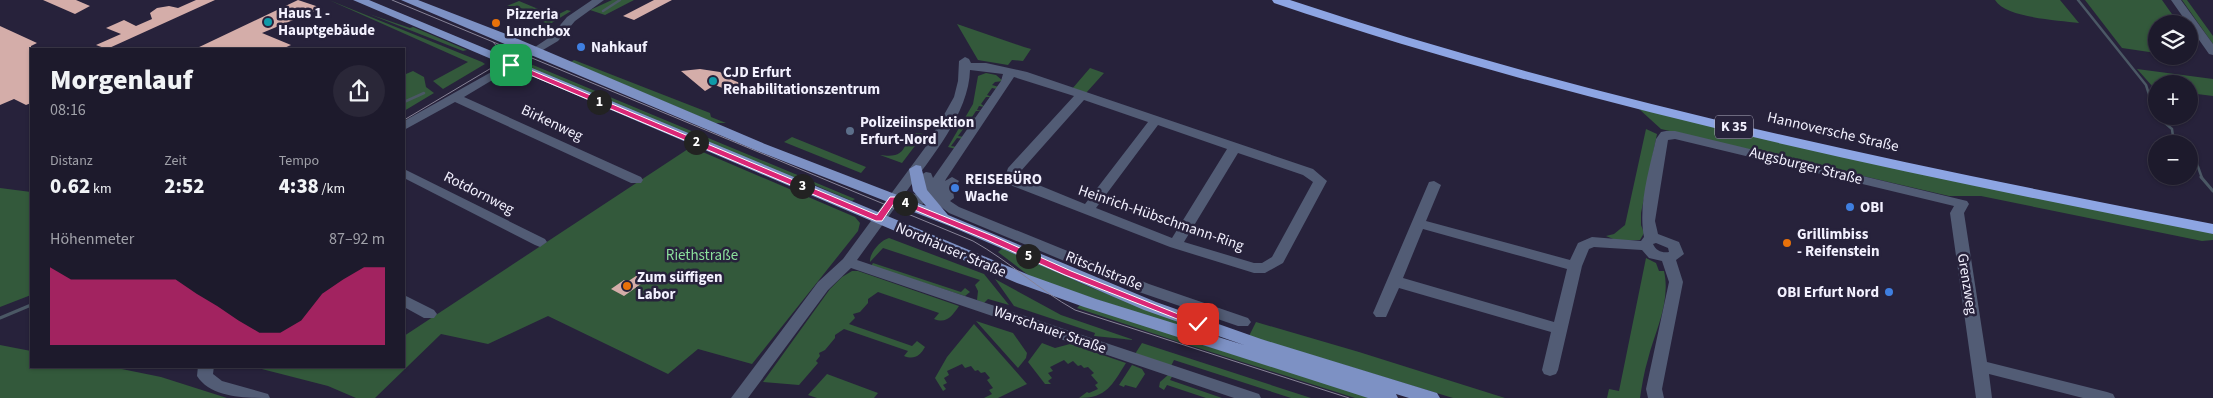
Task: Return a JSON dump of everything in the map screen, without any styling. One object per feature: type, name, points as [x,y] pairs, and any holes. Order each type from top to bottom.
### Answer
[{"type":"highway","name":"Hannoversche Straße","points":[[1278,0],[1425,46],[1634,104],[1876,160],[2201,224],[2213,220]]},
{"type":"highway","name":"Hannoversche Straße","points":[[1298,0],[1512,64],[1627,94],[1862,149],[2201,224]]},
{"type":"main road","name":"Nordhäuser Straße","points":[[359,0],[997,269],[1090,304],[1389,398]]},
{"type":"main road","name":"Nordhäuser Straße","points":[[407,0],[536,51],[760,146],[927,200],[957,224],[1068,273],[1150,306],[1255,343],[1431,398]]},
{"type":"main road","points":[[921,172],[919,186],[926,200],[939,213],[957,224]]},
{"type":"street","points":[[405,125],[536,51],[554,39],[571,19],[599,0]]},
{"type":"street","points":[[2176,0],[2213,52]]},
{"type":"street","name":"Heinrich-Hübschmann-Ring","points":[[921,172],[956,108],[963,89],[965,63],[1009,74],[1024,75],[1308,172],[1320,182],[1278,260],[1265,268],[1254,268],[1175,244],[1015,182],[1012,177],[1014,172],[1082,95]]},
{"type":"street","name":"Ritschlstraße","points":[[1009,74],[1007,81],[939,179],[936,191],[943,203],[1004,231],[1144,288],[1243,322]]},
{"type":"street","name":"Birkenweg","points":[[454,97],[636,180]]},
{"type":"street","points":[[1088,211],[1156,120]]},
{"type":"street","name":"Augsburger Straße","points":[[1649,242],[1649,209],[1662,139],[1666,135],[1675,135],[1962,204]]},
{"type":"street","points":[[1175,244],[1235,147]]},
{"type":"street","points":[[921,172],[927,190],[927,200]]},
{"type":"street","points":[[921,172],[927,200]]},
{"type":"street","name":"Rotdornweg","points":[[405,174],[540,242]]},
{"type":"street","points":[[739,398],[823,286],[848,262],[879,219],[927,200],[946,190],[952,181]]},
{"type":"street","points":[[1380,313],[1434,184]]},
{"type":"street","name":"Grenzweg","points":[[1962,204],[1956,213],[1984,398]]},
{"type":"street","points":[[1418,223],[1575,266]]},
{"type":"street","points":[[1550,370],[1580,251],[1587,243],[1649,242],[1654,254],[1668,258],[1676,282],[1653,395]]},
{"type":"street","name":"Warschauer Straße","points":[[848,262],[1253,398]]},
{"type":"street","points":[[1394,281],[1560,329]]},
{"type":"street","points":[[405,301],[429,314]]},
{"type":"street","points":[[1980,366],[2107,398]]},
{"type":"street","points":[[205,371],[217,386],[262,398]]},
{"type":"green space","points":[[329,0],[485,64],[443,89],[433,81],[468,62]]},
{"type":"green space","points":[[612,0],[634,0],[605,15],[590,10]]},
{"type":"green space","points":[[1995,0],[2060,0],[2079,23],[2033,17],[2010,11]]},
{"type":"green space","points":[[2085,0],[2162,0],[2173,15],[2148,15],[2148,52],[2122,48]]},
{"type":"green space","points":[[2182,0],[2187,0],[2198,15],[2193,15]]},
{"type":"green space","points":[[519,1],[555,16],[567,10],[571,11],[550,24],[543,22],[548,19],[515,6],[507,6]]},
{"type":"green space","points":[[369,14],[410,28],[413,27],[467,50],[463,51]]},
{"type":"green space","points":[[2198,15],[2213,36],[2213,44],[2198,23]]},
{"type":"green space","points":[[957,24],[1031,49],[1023,61],[1012,60],[1008,65],[978,60]]},
{"type":"green space","points":[[574,60],[710,113],[711,117],[726,123],[715,123],[571,62]]},
{"type":"green space","points":[[533,65],[855,199],[852,201],[778,172],[527,68]]},
{"type":"green space","points":[[1090,68],[1104,73],[1086,93],[1072,89]]},
{"type":"green space","points":[[2137,69],[2183,75],[2148,75],[2148,81]]},
{"type":"green space","points":[[413,71],[424,77],[426,87],[434,93],[405,110],[405,77],[406,74]]},
{"type":"green space","points":[[986,73],[996,75],[1003,81],[995,82],[992,85],[999,87],[997,89],[992,88],[987,95],[992,97],[986,97],[981,104],[985,107],[979,106],[977,110],[982,111],[976,111],[972,117],[977,118],[976,120],[970,119],[965,126],[971,128],[964,128],[958,136],[964,137],[963,139],[957,138],[951,146],[957,147],[956,149],[948,147],[973,104],[978,76]]},
{"type":"green space","points":[[2198,77],[2213,79],[2213,96],[2198,94]]},
{"type":"green space","points":[[1639,109],[2201,230],[2213,234],[2213,240],[2202,241],[1981,196],[1949,196],[1661,129]]},
{"type":"green space","points":[[1646,129],[1657,134],[1641,213],[1641,225],[1644,233],[1640,240],[1618,241],[1606,236],[1614,234],[1625,225]]},
{"type":"green space","points":[[917,133],[924,134],[902,163],[880,155],[896,155],[901,152],[908,140]]},
{"type":"green space","points":[[792,137],[866,167],[861,173],[784,142]]},
{"type":"green space","name":"Riethstraße","points":[[691,147],[855,217],[860,223],[858,231],[752,364],[698,349],[668,374],[548,316],[488,344],[441,334],[375,398],[356,398],[328,386],[258,368],[405,368],[405,335]]},
{"type":"green space","points":[[0,188],[30,192],[30,295],[0,307]]},
{"type":"green space","points":[[889,238],[984,274],[1009,305],[988,299],[984,303],[977,300],[978,291],[975,285],[980,280],[883,248],[870,262],[871,255],[876,247]]},
{"type":"green space","points":[[1003,248],[1092,288],[1192,326],[1189,330],[1032,278],[998,252]]},
{"type":"green space","points":[[1646,258],[1656,263],[1659,271],[1664,271],[1666,283],[1664,305],[1645,369],[1640,398],[1607,398],[1609,389],[1619,391]]},
{"type":"green space","points":[[873,263],[961,292],[965,288],[970,292],[965,296],[871,266]]},
{"type":"green space","points":[[852,271],[858,271],[959,306],[949,318],[939,320],[934,319],[939,313],[878,292],[868,299],[868,303],[860,312],[853,314],[855,318],[849,324],[912,346],[917,341],[925,347],[919,355],[911,358],[904,356],[908,351],[844,329],[835,335],[835,338],[825,350],[819,353],[820,356],[816,361],[818,363],[799,385],[763,382],[830,289],[842,277]]},
{"type":"green space","points":[[995,279],[1061,315],[1134,340],[1094,336],[1095,333],[1014,306]]},
{"type":"green space","points":[[1080,305],[1185,338],[1182,343],[1077,308]]},
{"type":"green space","points":[[976,321],[1013,333],[1027,353],[1026,358],[1018,368]]},
{"type":"green space","points":[[1256,322],[1505,398],[1453,398],[1249,336]]},
{"type":"green space","points":[[974,324],[1027,384],[998,398],[984,398],[992,394],[989,390],[993,388],[987,380],[990,378],[985,372],[975,371],[971,366],[965,368],[962,364],[947,371],[949,375],[944,378],[947,383],[943,385],[946,389],[943,391],[935,378],[947,357]]},
{"type":"green space","points":[[1191,341],[1373,398],[1355,398],[1189,345]]},
{"type":"green space","points":[[1042,343],[1055,348],[1070,344],[1126,363],[1108,389],[1096,396],[1079,398],[1087,392],[1098,389],[1095,385],[1098,383],[1091,375],[1094,373],[1088,367],[1078,366],[1073,361],[1068,364],[1064,360],[1050,367],[1053,371],[1048,373],[1052,378],[1048,381],[1051,384],[1045,384],[1028,362]]},
{"type":"green space","points":[[1142,343],[1311,398],[1291,398],[1174,360],[1171,366],[1135,354]]},
{"type":"green space","points":[[0,345],[30,351],[30,368],[117,368],[161,377],[227,398],[0,398]]},
{"type":"green space","points":[[1132,365],[1142,369],[1145,374],[1136,388],[1119,385]]},
{"type":"green space","points":[[827,374],[878,393],[874,398],[817,398],[808,395]]},
{"type":"green space","points":[[1168,375],[1173,375],[1170,380],[1222,398],[1206,398],[1167,385],[1164,390],[1159,387],[1160,382]]},
{"type":"building","points":[[43,0],[76,0],[90,6],[75,14]]},
{"type":"building","points":[[196,0],[215,0],[109,48],[96,45],[121,34],[106,28],[124,20],[136,26],[152,19],[150,13],[157,8],[169,6],[178,8]]},
{"type":"building","name":"Haus 1 - Hauptgebäude","points":[[298,0],[322,8],[262,33],[291,45],[284,48],[197,48]]},
{"type":"building","points":[[654,0],[672,0],[634,20],[623,16]]},
{"type":"building","points":[[0,26],[37,43],[30,48],[30,103],[26,105],[14,99],[0,105]]},
{"type":"building","name":"CJD Erfurt Rehabilitationszentrum","points":[[700,69],[720,72],[728,78],[747,86],[735,93],[715,85],[705,91],[681,71]]},
{"type":"building","name":"Zum süffigen Labor","points":[[639,274],[648,279],[624,296],[611,289],[624,280],[627,282]]},
{"type":"waterway","points":[[603,11],[620,0]]},
{"type":"waterway","points":[[2078,0],[2146,85],[2148,91]]},
{"type":"waterway","points":[[405,102],[424,93]]},
{"type":"waterway","points":[[2167,125],[2172,129],[2173,135]]},
{"type":"waterway","points":[[2198,167],[2202,178]]},
{"type":"waterway","points":[[2201,177],[2213,191]]},
{"type":"waterway","points":[[0,318],[30,305]]},
{"type":"tram line","points":[[392,0],[973,241],[1075,310],[1349,398]]},
{"type":"tram line","points":[[405,119],[493,67],[501,56],[500,50],[493,42]]},
{"type":"place","name":"Haus 1 - Hauptgebäude","points":[[268,22]]},
{"type":"place","name":"Pizzeria Lunchbox","points":[[496,23]]},
{"type":"place","name":"Nahkauf","points":[[581,47]]},
{"type":"place","name":"CJD Erfurt Rehabilitationszentrum","points":[[713,81]]},
{"type":"place","name":"Polizeiinspektion Erfurt-Nord","points":[[850,131]]},
{"type":"place","name":"REISEBÜRO Wache","points":[[955,188]]},
{"type":"place","name":"OBI","points":[[1850,207]]},
{"type":"place","name":"Grillimbiss - Reifenstein","points":[[1787,243]]},
{"type":"place","name":"Zum süffigen Labor","points":[[627,286]]},
{"type":"place","name":"OBI Erfurt Nord","points":[[1889,292]]},
{"type":"route","points":[[511,65],[879,219],[893,199],[990,238],[1068,273],[1198,324]]}]
